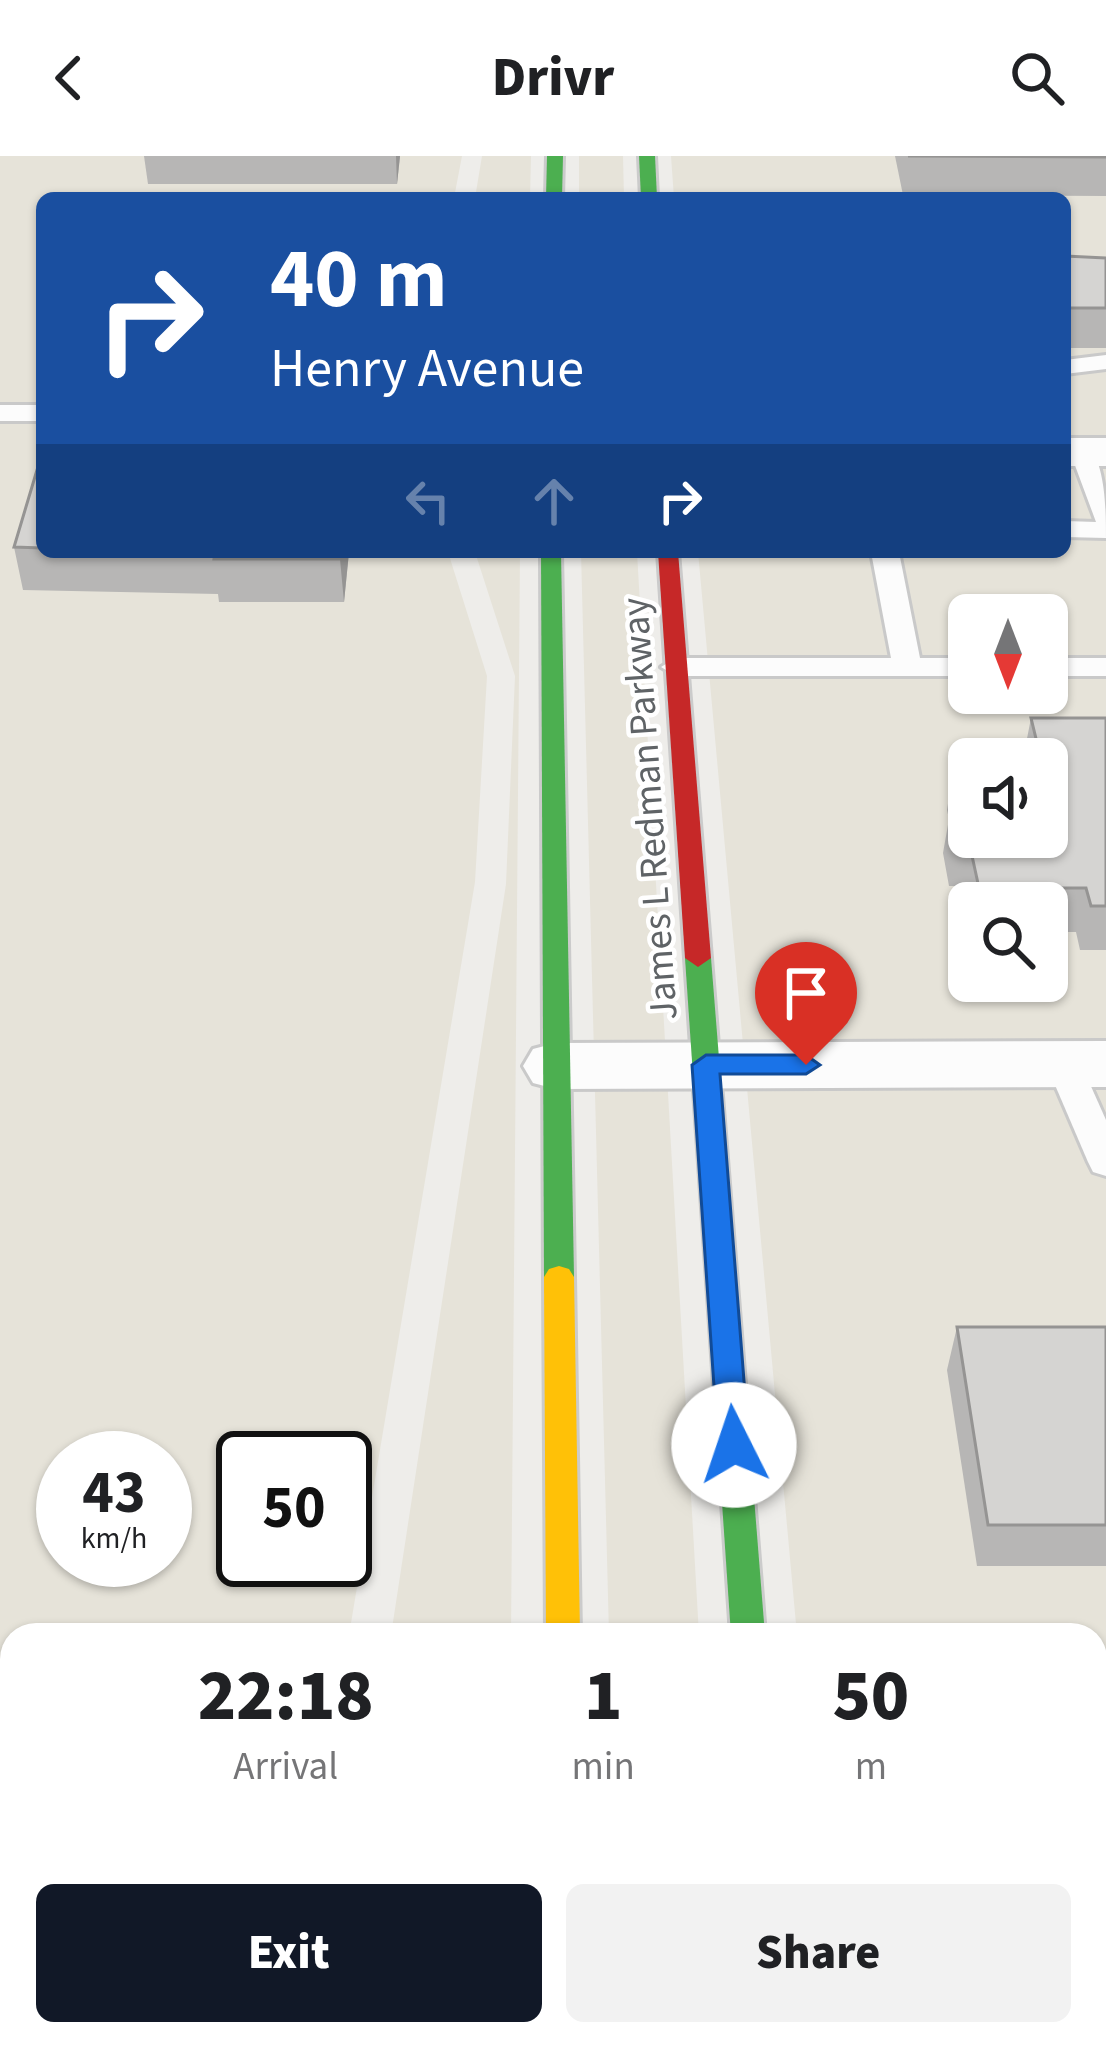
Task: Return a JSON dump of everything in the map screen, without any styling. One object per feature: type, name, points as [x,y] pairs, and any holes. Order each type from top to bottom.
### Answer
[{"type":"main road","points":[[554,192],[555,156]]},
{"type":"main road","points":[[647,156],[649,192]]},
{"type":"main road","name":"James L Redman Parkway","points":[[551,558],[563,1623]]},
{"type":"main road","name":"James L Redman Parkway","points":[[668,558],[747,1623]]},
{"type":"street","points":[[556,1066],[1085,1064]]},
{"type":"lane","points":[[1071,366],[1106,362]]},
{"type":"lane","points":[[0,413],[36,413]]},
{"type":"lane","points":[[1085,452],[1106,515]]},
{"type":"lane","points":[[1071,529],[1106,530]]},
{"type":"lane","points":[[886,558],[907,668]]},
{"type":"lane","points":[[676,668],[948,668]]},
{"type":"lane","points":[[1068,668],[1106,668]]},
{"type":"lane","points":[[1085,1064],[1106,1162]]},
{"type":"shaded area","points":[[0,156],[462,156],[455,192],[36,192],[36,558],[450,558],[487,676],[475,882],[372,1498],[372,1431],[216,1431],[216,1587],[357,1587],[351,1623],[0,1623]]},
{"type":"shaded area","points":[[482,156],[531,156],[530,192],[476,192]]},
{"type":"shaded area","points":[[579,156],[623,156],[624,192],[579,192]]},
{"type":"shaded area","points":[[671,156],[1106,156],[1106,1623],[796,1623],[699,558],[1071,558],[1071,192],[674,192]]},
{"type":"shaded area","points":[[477,558],[520,558],[511,1623],[393,1623],[506,884],[515,676]]},
{"type":"shaded area","points":[[581,558],[637,558],[698,1623],[609,1623]]},
{"type":"building","points":[[908,156],[1106,156],[1106,157]]},
{"type":"building","points":[[1071,256],[1106,258],[1106,308],[1071,308]]},
{"type":"building","points":[[36,473],[36,548],[14,547]]},
{"type":"building","points":[[214,558],[340,558],[340,559]]},
{"type":"building","points":[[1031,718],[1106,718],[1106,906],[1091,906],[1086,888],[1068,888],[1068,882],[978,882],[972,858],[1068,858],[1068,738],[1036,738]]},
{"type":"building","points":[[957,1327],[1106,1327],[1106,1525],[988,1525]]},
{"type":"traffic: fast","points":[[554,192],[555,156]]},
{"type":"traffic: fast","points":[[647,156],[649,192]]},
{"type":"traffic: fast","points":[[551,558],[559,1277]]},
{"type":"traffic: fast","points":[[698,958],[747,1623]]},
{"type":"traffic: slow","points":[[559,1277],[563,1623]]},
{"type":"traffic: jam","points":[[668,558],[698,958]]},
{"type":"route","points":[[734,1445],[706,1065],[806,1065]]}]
